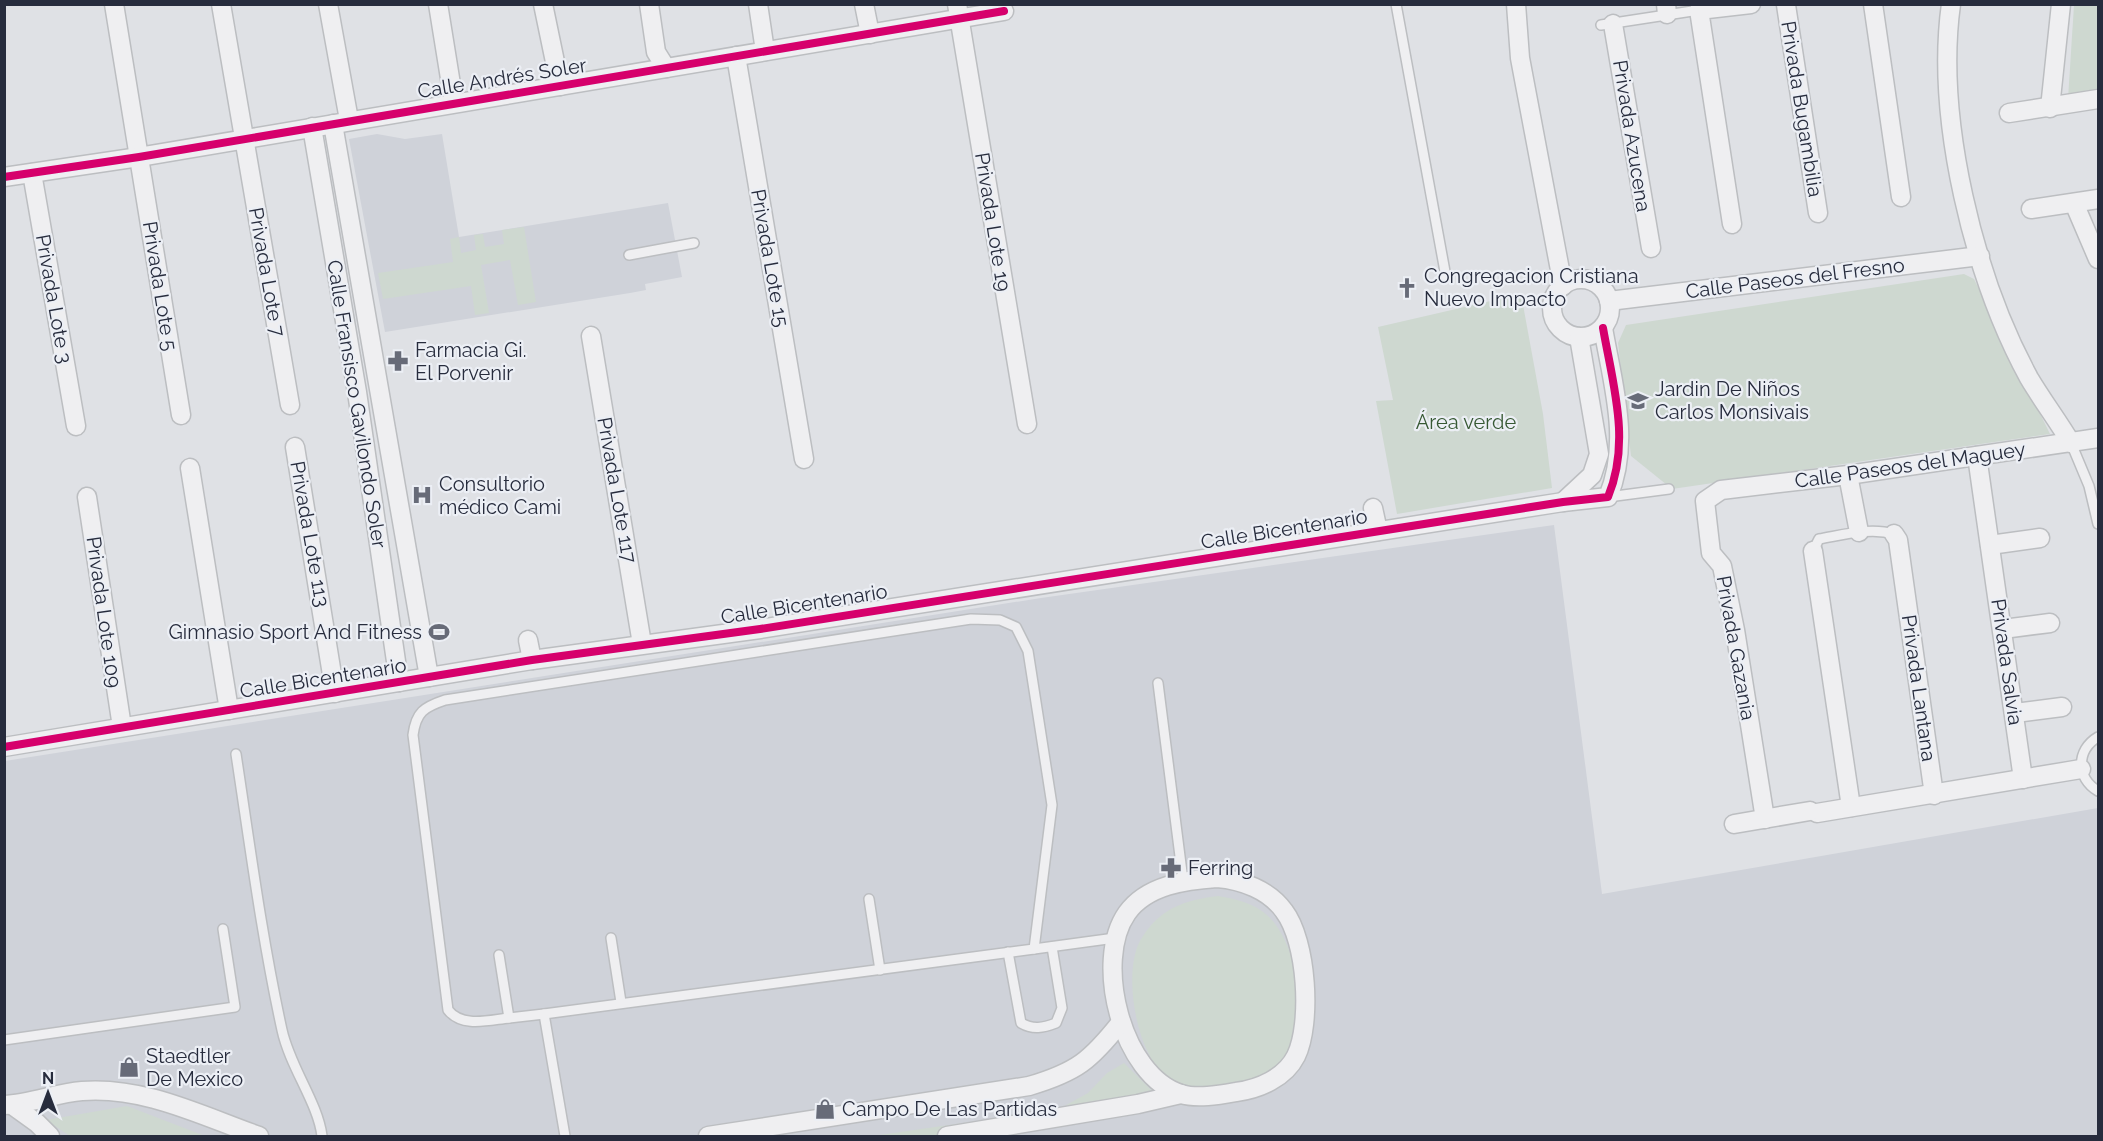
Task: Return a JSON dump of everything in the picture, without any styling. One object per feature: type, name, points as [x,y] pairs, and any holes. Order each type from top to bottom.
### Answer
[{"type":"street","name":"Privada Lote 5","points":[[114,4],[181,415]]},
{"type":"street","name":"Privada Lote 7","points":[[221,4],[290,405]]},
{"type":"street","name":"Calle Fransisco Gavilondo Soler","points":[[328,4],[341,122],[347,214],[372,339],[429,677]]},
{"type":"street","points":[[438,4],[454,103]]},
{"type":"street","points":[[543,4],[560,86]]},
{"type":"street","points":[[649,4],[656,52],[666,68]]},
{"type":"street","points":[[758,4],[765,51]]},
{"type":"street","points":[[864,4],[870,34]]},
{"type":"street","points":[[1516,4],[1520,58],[1563,286]]},
{"type":"street","points":[[1732,224],[1699,10],[1751,4]]},
{"type":"street","points":[[1873,4],[1901,197]]},
{"type":"street","points":[[1951,4],[1947,74],[1950,124],[1980,256],[2011,342],[2030,379],[2071,443]]},
{"type":"street","points":[[2050,108],[2061,4]]},
{"type":"street","name":"Privada Bugambilia","points":[[1786,5],[1818,213]]},
{"type":"street","name":"Calle Andrés Soler","points":[[4,177],[140,157],[870,34],[958,12],[1004,11]]},
{"type":"street","name":"Privada Lote 19","points":[[958,12],[1027,424]]},
{"type":"street","name":"Privada Azucena","points":[[1607,24],[1651,248]]},
{"type":"street","name":"Privada Lote 15","points":[[736,56],[804,459]]},
{"type":"street","points":[[2009,113],[2098,99]]},
{"type":"street","name":"Calle Fransisco Gavilondo Soler","points":[[312,127],[357,392],[399,682]]},
{"type":"street","name":"Privada Lote 3","points":[[32,173],[76,426]]},
{"type":"street","points":[[2031,209],[2098,199]]},
{"type":"street","points":[[2074,203],[2098,259]]},
{"type":"street","name":"Calle Paseos del Fresno","points":[[1609,301],[1980,256]]},
{"type":"street","points":[[1604,328],[1590,337],[1579,337],[1566,332],[1554,318],[1553,300],[1563,286],[1572,281],[1590,281],[1605,292],[1609,301],[1610,310],[1604,328],[1622,441],[1619,464],[1608,497]]},
{"type":"street","name":"Privada Lote 117","points":[[591,336],[642,644]]},
{"type":"street","points":[[1563,502],[1592,474],[1599,454],[1579,337]]},
{"type":"street","points":[[357,392],[380,386]]},
{"type":"street","name":"Calle Paseos del Maguey","points":[[1721,489],[1848,474],[2098,438]]},
{"type":"street","name":"Privada Lote 113","points":[[295,447],[335,693]]},
{"type":"street","name":"Privada Salvia","points":[[1977,456],[2023,779]]},
{"type":"street","points":[[190,468],[229,710]]},
{"type":"street","points":[[1848,474],[1859,532]]},
{"type":"street","name":"Privada Gazania","points":[[1721,489],[1705,501],[1704,510],[1711,553],[1722,566],[1735,630],[1765,819]]},
{"type":"street","name":"Privada Lote 109","points":[[87,496],[122,727]]},
{"type":"street","name":"Calle Bicentenario","points":[[4,747],[532,660],[760,628],[1563,502],[1608,497]]},
{"type":"street","points":[[1373,508],[1378,531]]},
{"type":"street","name":"Privada Lantana","points":[[1894,534],[1898,540],[1934,795]]},
{"type":"street","points":[[1990,545],[2040,538]]},
{"type":"street","name":"Privada Lantana","points":[[1813,551],[1851,807]]},
{"type":"street","points":[[2003,628],[2049,623]]},
{"type":"street","points":[[528,640],[532,660]]},
{"type":"street","points":[[2015,713],[2062,707]]},
{"type":"street","points":[[1734,824],[1934,795],[2081,768]]},
{"type":"street","points":[[947,1137],[1138,1104],[1181,1094],[1204,1096],[1249,1090],[1275,1079],[1292,1064],[1302,1042],[1306,1008],[1295,932],[1284,911],[1263,892],[1236,880],[1217,878],[1183,880],[1144,897],[1127,913],[1115,938],[1113,969],[1121,1022],[1131,1048],[1156,1079],[1181,1094]]},
{"type":"street","points":[[708,1137],[797,1130],[1029,1086],[1063,1076],[1084,1063],[1121,1022]]},
{"type":"street","points":[[8,1105],[81,1091],[117,1091],[145,1095],[259,1137]]},
{"type":"street","points":[[8,1105],[37,1123],[50,1137]]},
{"type":"lane","points":[[1395,4],[1446,277]]},
{"type":"lane","points":[[1607,24],[1667,9],[1699,10]]},
{"type":"lane","points":[[629,255],[694,243]]},
{"type":"lane","points":[[2071,443],[2089,486],[2098,524]]},
{"type":"lane","points":[[1608,497],[1669,489]]},
{"type":"lane","name":"Privada Lantana","points":[[1813,551],[1819,539],[1859,532],[1880,531],[1894,534]]},
{"type":"lane","points":[[1034,949],[1052,805],[1028,651],[1016,627],[1000,620],[971,619],[445,700],[423,707],[415,720],[413,735],[448,1010],[454,1018],[466,1022],[544,1014],[621,1002],[880,970],[1115,938]]},
{"type":"lane","points":[[1158,683],[1183,880]]},
{"type":"lane","points":[[2098,738],[2089,744],[2084,752],[2081,768],[2086,780],[2098,791]]},
{"type":"lane","points":[[236,754],[253,870],[282,1031],[292,1063],[317,1116],[322,1137]]},
{"type":"lane","points":[[869,899],[880,970]]},
{"type":"lane","points":[[4,1040],[235,1007],[223,929]]},
{"type":"lane","points":[[611,938],[621,1002]]},
{"type":"lane","points":[[1008,952],[1021,1023],[1030,1028],[1044,1028],[1056,1023],[1062,1008],[1052,947]]},
{"type":"lane","points":[[499,955],[509,1018]]},
{"type":"lane","points":[[544,1014],[565,1137]]},
{"type":"shaded area","points":[[377,134],[405,139],[442,134],[459,237],[668,203],[682,277],[645,284],[646,290],[630,293],[385,332],[349,139]]},
{"type":"shaded area","points":[[1554,525],[1602,894],[2098,808],[2098,1136],[5,1136],[5,761],[1041,598]]},
{"type":"green space","points":[[2074,5],[2098,5],[2098,94],[2068,99]]},
{"type":"green space","points":[[524,227],[536,302],[518,305],[510,260],[481,265],[489,313],[475,315],[471,286],[383,299],[378,273],[453,262],[450,239],[459,237],[461,253],[476,250],[474,235],[483,234],[485,247],[504,244],[502,230]]},
{"type":"green space","points":[[1964,274],[1974,279],[2050,434],[1672,489],[1631,456],[1618,343],[1626,325]]},
{"type":"green space","name":"Área verde","points":[[1521,294],[1543,414],[1552,488],[1397,514],[1376,401],[1393,400],[1378,327]]},
{"type":"green space","points":[[1218,896],[1238,900],[1257,908],[1278,928],[1287,944],[1293,964],[1300,1005],[1295,1042],[1276,1070],[1257,1082],[1227,1094],[1178,1085],[1164,1076],[1143,1042],[1133,998],[1132,976],[1140,941],[1155,921],[1183,904]]},
{"type":"green space","points":[[1124,1063],[1156,1095],[960,1136],[873,1136],[1059,1109],[1088,1093],[1107,1073]]},
{"type":"green space","points":[[127,1106],[205,1136],[70,1136],[46,1120]]},
{"type":"cycle path","points":[[4,177],[139,157],[1004,11]]},
{"type":"cycle path","points":[[4,747],[532,660],[760,629],[1563,502],[1608,497],[1615,476],[1619,434],[1615,392],[1603,328]]},
{"type":"place","name":"Congregacion Cristiana Nuevo Impacto","points":[[1407,288]]},
{"type":"place","name":"Farmacia Gi. El Porvenir","points":[[398,361]]},
{"type":"place","name":"Jardin De Niños Carlos Monsivais","points":[[1638,401]]},
{"type":"place","name":"Consultorio médico Cami","points":[[422,495]]},
{"type":"place","name":"Gimnasio Sport And Fitness","points":[[439,632]]},
{"type":"place","name":"Ferring","points":[[1171,868]]},
{"type":"place","name":"Staedtler De Mexico","points":[[129,1067]]},
{"type":"place","name":"Campo De Las Partidas","points":[[825,1109]]}]
